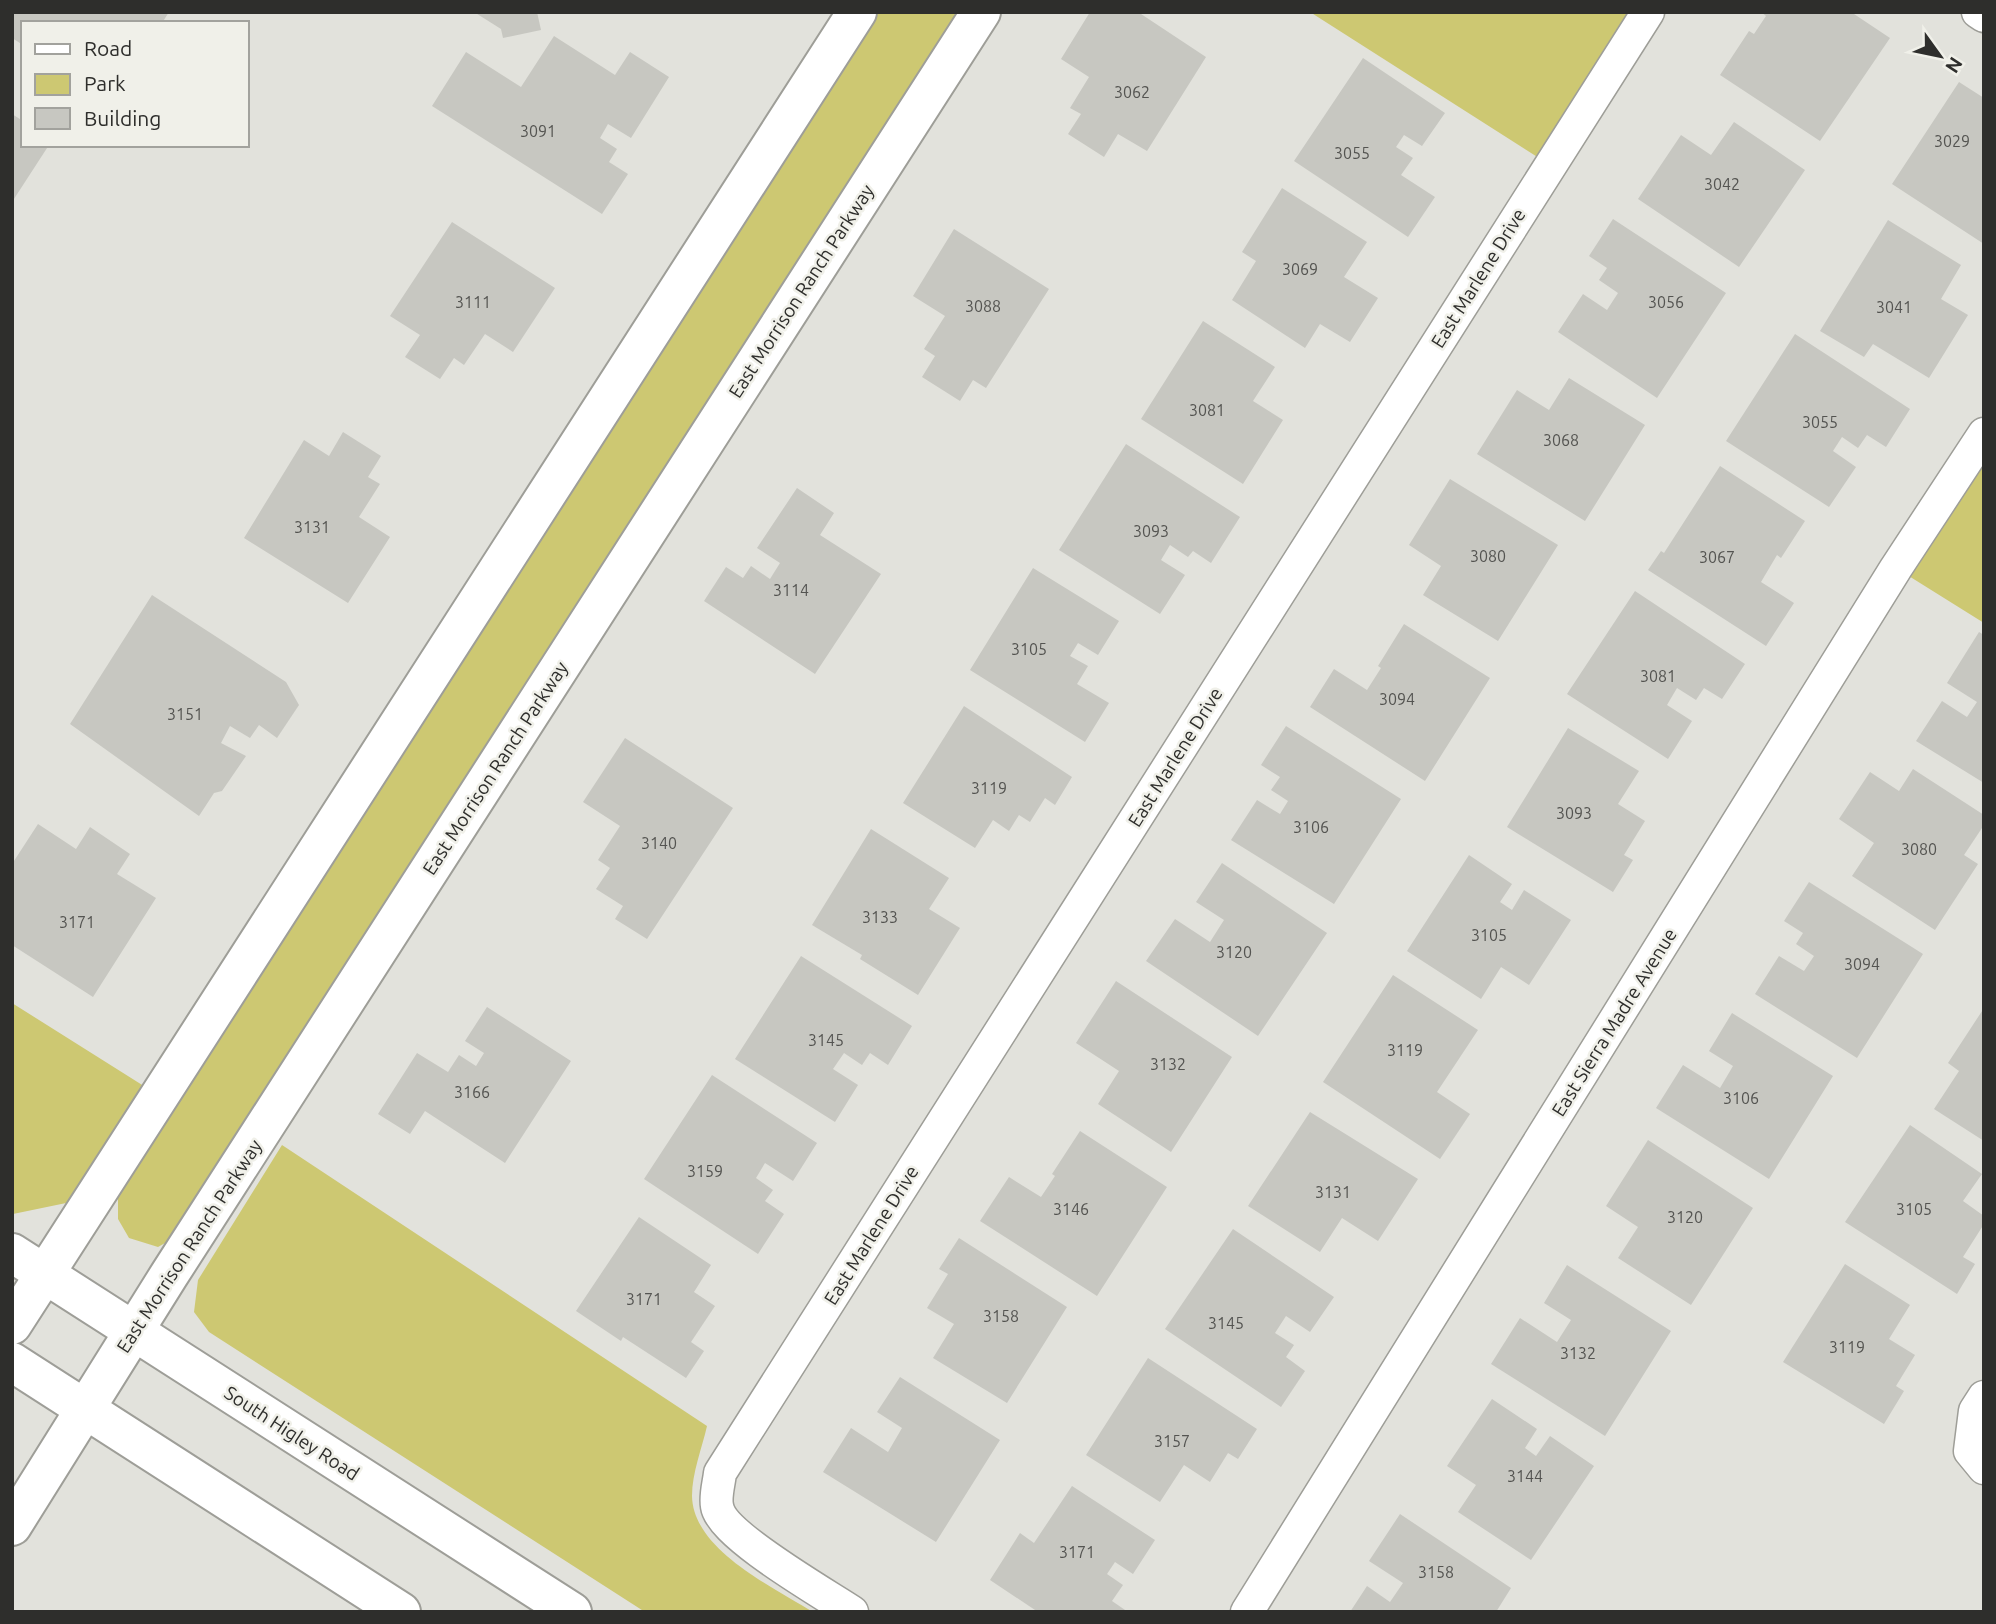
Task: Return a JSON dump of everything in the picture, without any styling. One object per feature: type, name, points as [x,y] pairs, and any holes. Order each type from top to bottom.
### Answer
[{"type":"street","points":[[12,1325],[857,12]]},
{"type":"street","name":"East Morrison Ranch Parkway","points":[[12,1527],[134,1332],[981,12]]},
{"type":"street","name":"East Marlene Drive","points":[[852,1612],[752,1546],[726,1524],[717,1506],[720,1473],[1648,12]]},
{"type":"street","points":[[1978,12],[1984,16]]},
{"type":"street","name":"East Sierra Madre Avenue","points":[[1247,1612],[1889,580],[1984,434]]},
{"type":"street","name":"South Higley Road","points":[[12,1254],[572,1612]]},
{"type":"street","points":[[12,1362],[401,1612]]},
{"type":"street","points":[[1977,1460],[1975,1411],[1984,1396]]},
{"type":"green space","points":[[873,12],[966,12],[181,1234],[158,1247],[129,1238],[118,1219],[118,1197]]},
{"type":"green space","points":[[1310,12],[1648,12],[1550,165]]},
{"type":"green space","points":[[1984,434],[1984,623],[1896,568]]},
{"type":"green space","points":[[12,1003],[147,1088],[71,1202],[13,1214]]},
{"type":"green space","points":[[282,1145],[707,1426],[692,1487],[696,1515],[706,1533],[720,1550],[738,1565],[813,1612],[645,1612],[209,1332],[194,1312],[198,1280]]},
{"type":"building","points":[[12,12],[169,12],[163,21],[21,21],[21,44],[12,38]]},
{"type":"building","points":[[474,12],[537,12],[541,30],[503,38],[501,29]]},
{"type":"building","points":[[1090,12],[1138,12],[1206,57],[1147,151],[1118,134],[1104,157],[1068,134],[1081,114],[1070,108],[1089,77],[1061,59]]},
{"type":"building","points":[[1761,12],[1851,12],[1890,38],[1820,141],[1720,75],[1749,31],[1754,34],[1766,16]]},
{"type":"building","points":[[554,36],[615,75],[630,52],[669,77],[631,138],[608,124],[600,138],[617,149],[609,162],[628,174],[602,214],[432,106],[466,52],[521,87]]},
{"type":"building","points":[[1363,58],[1445,113],[1422,146],[1404,135],[1396,147],[1413,158],[1401,175],[1435,197],[1408,237],[1294,161]]},
{"type":"building","points":[[1959,82],[1984,98],[1984,244],[1892,184]]},
{"type":"building","points":[[12,114],[21,120],[21,147],[48,147],[12,202]]},
{"type":"building","points":[[1734,122],[1805,170],[1739,267],[1638,199],[1681,135],[1711,155]]},
{"type":"building","points":[[1282,188],[1367,242],[1344,277],[1378,298],[1350,342],[1320,324],[1305,348],[1232,300],[1256,261],[1242,252]]},
{"type":"building","points":[[1613,219],[1726,293],[1657,398],[1558,332],[1583,294],[1607,310],[1618,293],[1599,280],[1607,268],[1589,256]]},
{"type":"building","points":[[1888,220],[1961,265],[1941,299],[1968,315],[1929,378],[1873,344],[1864,357],[1820,331]]},
{"type":"building","points":[[452,222],[555,288],[513,352],[485,334],[464,365],[454,358],[440,379],[405,357],[420,335],[390,316]]},
{"type":"building","points":[[954,229],[1049,289],[986,388],[973,380],[960,401],[922,377],[935,356],[924,349],[945,316],[913,296]]},
{"type":"building","points":[[1203,321],[1275,367],[1253,401],[1283,420],[1243,484],[1141,419]]},
{"type":"building","points":[[1795,334],[1910,409],[1886,447],[1867,435],[1858,448],[1842,437],[1833,451],[1856,467],[1829,507],[1726,441]]},
{"type":"building","points":[[1569,378],[1645,425],[1585,521],[1477,454],[1517,390],[1549,410]]},
{"type":"building","points":[[343,432],[381,456],[368,477],[380,484],[359,517],[390,537],[348,603],[244,538],[304,440],[329,456]]},
{"type":"building","points":[[1126,444],[1240,517],[1211,563],[1193,551],[1188,557],[1170,545],[1161,560],[1185,575],[1160,614],[1059,550]]},
{"type":"building","points":[[1720,466],[1805,521],[1781,558],[1777,555],[1761,582],[1794,603],[1766,646],[1648,570],[1661,551],[1664,553]]},
{"type":"building","points":[[1450,479],[1558,545],[1498,641],[1423,595],[1441,566],[1409,545]]},
{"type":"building","points":[[797,488],[834,513],[820,535],[881,574],[815,674],[704,601],[726,567],[743,578],[751,566],[770,579],[780,563],[757,548]]},
{"type":"building","points":[[1033,568],[1119,621],[1098,655],[1078,643],[1070,656],[1088,666],[1077,684],[1109,703],[1085,742],[970,670]]},
{"type":"building","points":[[1635,591],[1745,664],[1722,699],[1704,688],[1696,700],[1677,688],[1667,705],[1692,721],[1668,759],[1567,694]]},
{"type":"building","points":[[152,595],[286,682],[299,705],[277,738],[259,725],[250,738],[230,726],[221,743],[246,756],[222,791],[214,793],[199,816],[70,724]]},
{"type":"building","points":[[1404,624],[1490,678],[1425,781],[1310,707],[1334,669],[1367,690],[1381,668],[1378,666]]},
{"type":"building","points":[[1979,632],[1984,635],[1984,783],[1916,741],[1942,701],[1967,717],[1977,702],[1947,683]]},
{"type":"building","points":[[964,706],[1072,777],[1055,805],[1045,798],[1030,822],[1019,815],[1009,831],[993,820],[975,848],[903,803]]},
{"type":"building","points":[[1286,726],[1401,799],[1334,904],[1231,840],[1257,800],[1280,814],[1288,801],[1271,790],[1280,777],[1261,765]]},
{"type":"building","points":[[1568,728],[1639,771],[1618,804],[1645,821],[1624,855],[1633,860],[1613,892],[1507,827]]},
{"type":"building","points":[[625,738],[733,808],[647,939],[615,919],[623,906],[596,889],[610,868],[598,860],[620,826],[583,802]]},
{"type":"building","points":[[1913,769],[1984,815],[1984,825],[1964,855],[1978,864],[1935,930],[1852,876],[1874,843],[1839,819],[1870,772],[1899,791]]},
{"type":"building","points":[[38,824],[76,849],[90,827],[130,854],[117,874],[156,898],[93,997],[12,945],[12,864]]},
{"type":"building","points":[[871,829],[949,878],[929,909],[960,928],[918,995],[860,959],[862,955],[812,925]]},
{"type":"building","points":[[1469,855],[1512,884],[1500,902],[1512,910],[1524,890],[1571,920],[1529,985],[1501,967],[1481,999],[1407,951]]},
{"type":"building","points":[[1222,863],[1327,933],[1258,1036],[1146,961],[1175,919],[1210,942],[1224,920],[1196,902]]},
{"type":"building","points":[[1809,882],[1923,954],[1857,1058],[1755,994],[1779,956],[1804,971],[1814,956],[1796,944],[1803,933],[1784,921]]},
{"type":"building","points":[[801,956],[912,1026],[888,1065],[870,1053],[862,1065],[844,1053],[833,1069],[858,1085],[835,1122],[735,1059]]},
{"type":"building","points":[[1393,975],[1478,1030],[1437,1092],[1470,1114],[1440,1159],[1323,1082]]},
{"type":"building","points":[[1116,981],[1232,1057],[1171,1152],[1098,1104],[1119,1071],[1076,1043]]},
{"type":"building","points":[[487,1007],[571,1061],[505,1163],[425,1111],[410,1134],[378,1114],[417,1053],[448,1072],[459,1055],[476,1066],[484,1053],[465,1041]]},
{"type":"building","points":[[1984,1008],[1984,1141],[1934,1109],[1959,1071],[1948,1063]]},
{"type":"building","points":[[1732,1013],[1833,1076],[1769,1179],[1656,1108],[1683,1065],[1720,1088],[1733,1066],[1709,1051]]},
{"type":"building","points":[[712,1075],[817,1143],[793,1181],[765,1163],[756,1178],[773,1190],[765,1201],[784,1214],[758,1254],[644,1179]]},
{"type":"building","points":[[1310,1112],[1418,1179],[1378,1241],[1342,1218],[1320,1252],[1248,1206]]},
{"type":"building","points":[[1910,1125],[1982,1174],[1963,1201],[1984,1216],[1984,1224],[1963,1257],[1975,1264],[1957,1294],[1845,1222]]},
{"type":"building","points":[[1080,1131],[1167,1187],[1097,1296],[980,1221],[1009,1177],[1041,1197],[1055,1176],[1052,1174]]},
{"type":"building","points":[[1648,1140],[1753,1208],[1691,1305],[1618,1258],[1638,1227],[1606,1206]]},
{"type":"building","points":[[639,1217],[711,1265],[694,1292],[715,1306],[691,1342],[704,1351],[686,1378],[623,1337],[621,1341],[576,1311]]},
{"type":"building","points":[[1233,1229],[1334,1297],[1310,1332],[1286,1316],[1275,1333],[1294,1345],[1286,1357],[1305,1371],[1281,1407],[1165,1329]]},
{"type":"building","points":[[959,1238],[1067,1307],[1007,1403],[933,1358],[954,1324],[927,1308],[948,1274],[939,1269]]},
{"type":"building","points":[[1845,1264],[1910,1305],[1889,1339],[1915,1355],[1896,1386],[1904,1391],[1884,1424],[1783,1362]]},
{"type":"building","points":[[1567,1265],[1671,1331],[1605,1436],[1491,1364],[1520,1318],[1557,1342],[1571,1320],[1544,1303]]},
{"type":"building","points":[[1148,1358],[1257,1429],[1238,1459],[1228,1453],[1210,1482],[1184,1465],[1160,1502],[1086,1455]]},
{"type":"building","points":[[900,1377],[1000,1440],[936,1542],[823,1472],[851,1428],[888,1452],[902,1428],[877,1412]]},
{"type":"building","points":[[1492,1399],[1537,1429],[1525,1448],[1536,1456],[1550,1436],[1594,1466],[1531,1560],[1458,1512],[1476,1485],[1447,1466]]},
{"type":"building","points":[[1072,1486],[1155,1540],[1133,1574],[1115,1562],[1107,1574],[1123,1585],[1112,1601],[1128,1612],[1038,1612],[990,1580],[1020,1533],[1034,1543]]},
{"type":"building","points":[[1400,1514],[1511,1588],[1496,1612],[1350,1612],[1367,1586],[1390,1602],[1403,1583],[1369,1561]]}]
